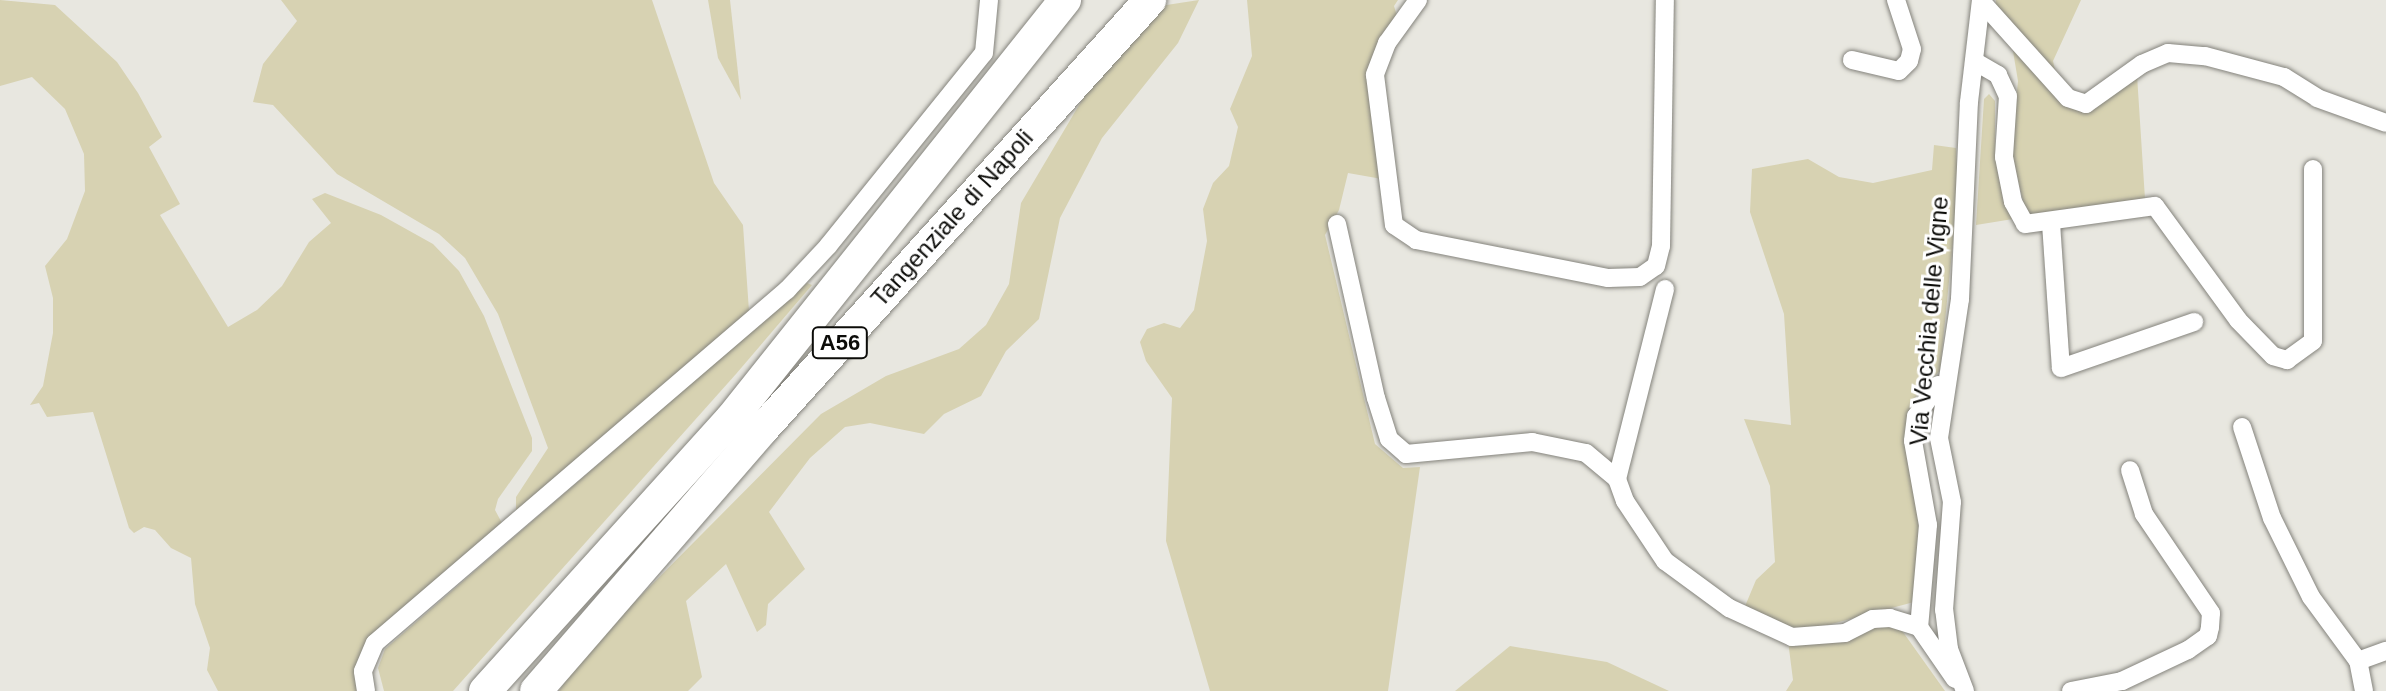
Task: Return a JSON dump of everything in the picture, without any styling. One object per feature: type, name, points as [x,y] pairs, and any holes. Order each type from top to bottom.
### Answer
[{"type":"highway","name":"Tangenziale di Napoli","points":[[485,691],[731,419],[1065,0]]},
{"type":"highway","name":"Tangenziale di Napoli","points":[[536,691],[771,419],[1150,0]]},
{"type":"street","points":[[366,691],[363,671],[375,643],[787,290],[828,246],[984,53],[989,0]]},
{"type":"street","points":[[1418,0],[1387,43],[1375,75],[1394,225],[1416,240],[1608,278],[1640,277],[1656,266],[1661,246],[1665,0]]},
{"type":"street","points":[[1852,60],[1899,71],[1909,61],[1912,49],[1896,0]]},
{"type":"street","points":[[1981,0],[2068,98],[2086,104],[2142,64],[2168,53],[2205,56],[2284,77],[2317,98],[2386,123]]},
{"type":"street","name":"Via Vecchia delle Vigne","points":[[1964,691],[1949,649],[1944,610],[1952,502],[1939,438],[1960,299],[1974,61],[1981,0]]},
{"type":"street","points":[[1974,61],[1998,75],[2008,96],[2004,157],[2013,202],[2025,224],[2051,223],[2155,206],[2238,320],[2273,356],[2287,360],[2313,341],[2313,169]]},
{"type":"street","points":[[2051,223],[2061,368],[2194,322]]},
{"type":"street","points":[[1337,224],[1389,439],[1406,454],[1430,456],[1532,442],[1563,445],[1603,463],[1617,479],[1625,501],[1665,561],[1740,613],[1792,637],[1845,633],[1881,619],[1919,627]]},
{"type":"street","points":[[1617,479],[1665,289]]},
{"type":"street","points":[[1938,385],[1916,416],[1913,441],[1928,525],[1919,627],[1964,691]]},
{"type":"street","points":[[2242,427],[2272,518],[2311,597],[2358,661],[2364,691]]},
{"type":"street","points":[[2071,691],[2122,681],[2188,650],[2208,636],[2207,605],[2144,514],[2130,470]]},
{"type":"street","points":[[2358,661],[2386,651]]},
{"type":"shaded area","points":[[0,0],[55,5],[117,62],[162,137],[149,147],[180,204],[160,215],[228,327],[257,310],[282,286],[309,242],[331,223],[312,199],[325,193],[381,215],[433,244],[459,271],[484,316],[532,438],[532,451],[498,499],[495,510],[503,525],[368,638],[356,664],[357,691],[218,691],[207,670],[210,648],[195,604],[191,558],[171,548],[155,530],[144,527],[134,533],[129,528],[93,412],[47,417],[39,403],[30,405],[43,386],[53,333],[53,298],[45,266],[67,239],[85,191],[84,154],[65,109],[32,77],[0,86]]},
{"type":"shaded area","points":[[281,0],[652,0],[714,183],[743,225],[749,311],[516,511],[516,497],[548,448],[498,314],[465,258],[439,234],[337,174],[273,105],[253,102],[263,64],[297,21]]},
{"type":"shaded area","points":[[708,0],[730,0],[741,100],[718,58]]},
{"type":"shaded area","points":[[1199,0],[1178,43],[1102,138],[1060,218],[1039,319],[1006,351],[981,396],[944,414],[924,434],[870,423],[845,427],[810,458],[769,512],[805,569],[768,604],[766,625],[757,632],[726,564],[686,601],[702,677],[688,691],[559,691],[578,659],[821,414],[886,376],[959,349],[986,325],[1009,284],[1021,203],[1085,95],[1160,6]]},
{"type":"shaded area","points":[[1247,0],[1398,0],[1394,6],[1397,16],[1370,68],[1382,179],[1348,173],[1339,210],[1325,235],[1375,444],[1403,468],[1420,467],[1388,691],[1210,691],[1166,541],[1172,398],[1146,361],[1140,342],[1147,329],[1164,323],[1180,328],[1194,310],[1207,241],[1203,209],[1213,183],[1229,166],[1238,127],[1230,109],[1252,56]]},
{"type":"shaded area","points":[[1996,0],[2081,0],[2053,61],[2057,79],[1995,14]]},
{"type":"shaded area","points":[[2012,45],[2085,109],[2137,75],[2145,199],[2027,217],[2011,152],[2018,81]]},
{"type":"shaded area","points":[[1989,94],[1995,101],[1995,145],[2013,219],[1976,225],[1984,99]]},
{"type":"shaded area","points":[[1934,145],[1956,148],[1958,192],[1940,371],[1918,392],[1908,416],[1920,503],[1914,602],[1798,633],[1743,611],[1756,580],[1775,562],[1770,486],[1744,419],[1791,425],[1784,314],[1750,212],[1752,169],[1808,159],[1839,177],[1873,183],[1932,170]]},
{"type":"shaded area","points":[[807,283],[812,285],[736,374],[453,691],[384,691],[378,668],[385,649]]},
{"type":"shaded area","points":[[1885,623],[1898,625],[1945,691],[1786,691],[1793,680],[1788,641],[1833,643]]},
{"type":"shaded area","points":[[1510,646],[1607,662],[1669,691],[1455,691]]}]
